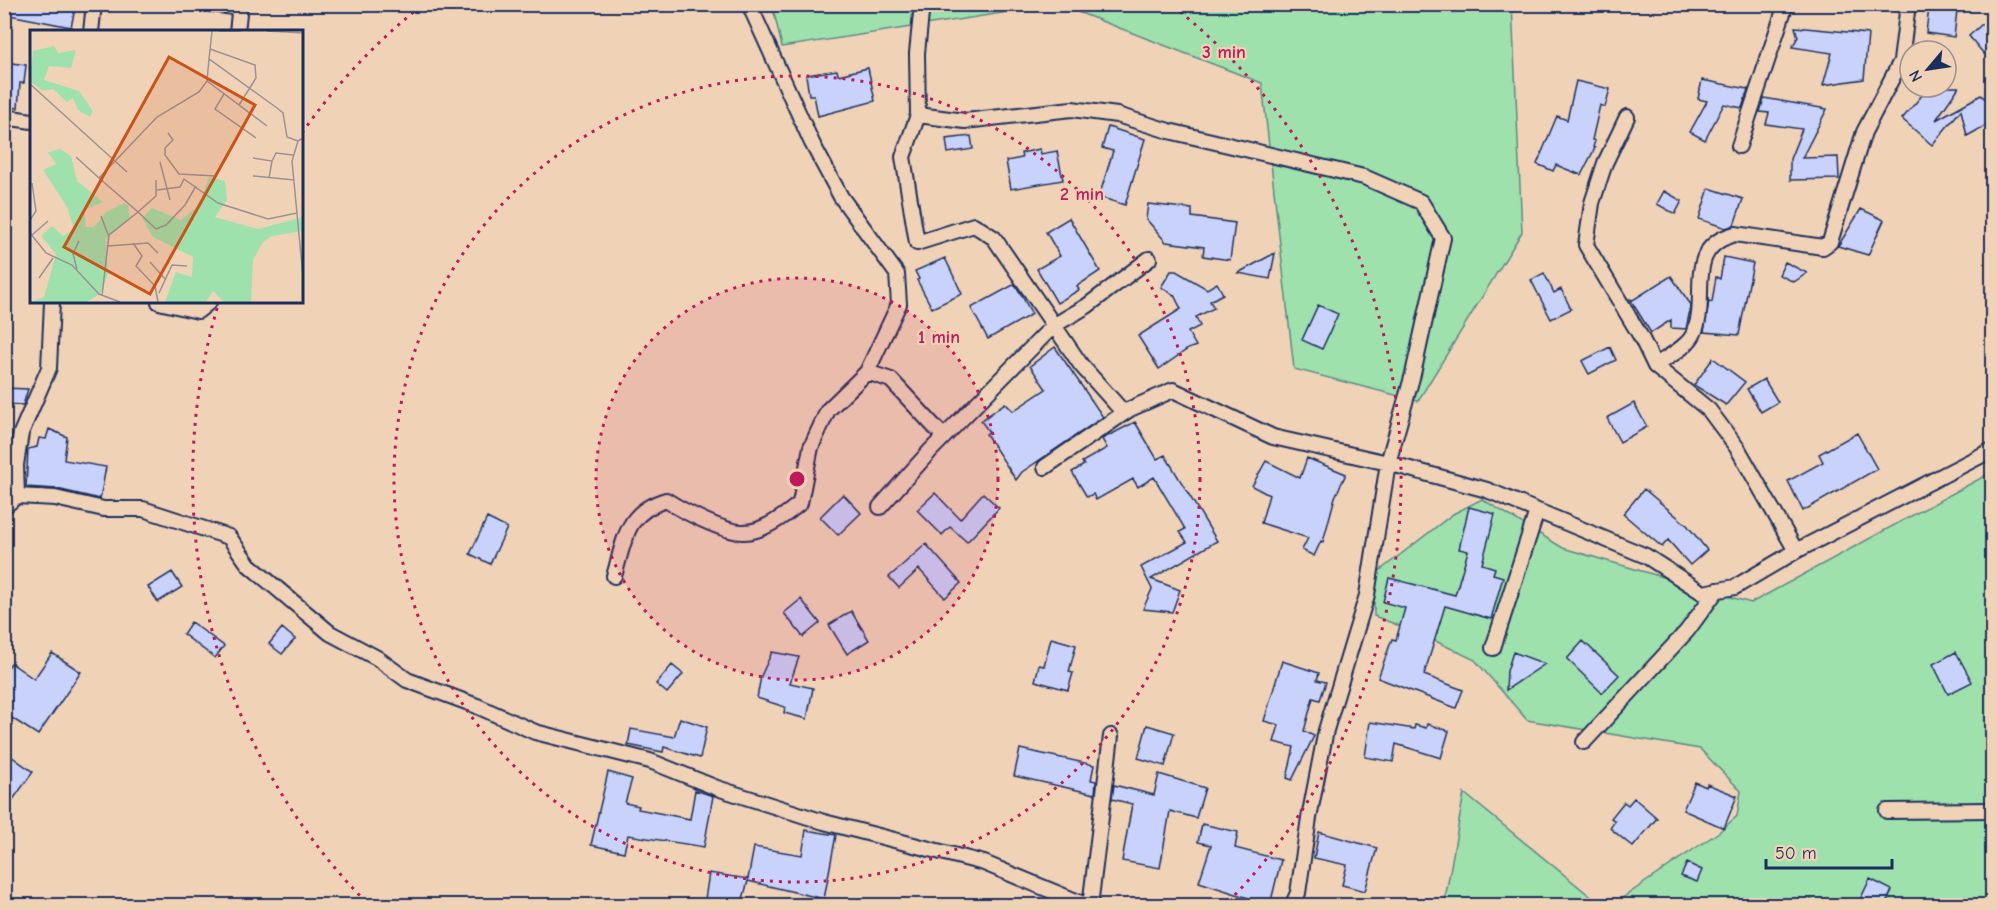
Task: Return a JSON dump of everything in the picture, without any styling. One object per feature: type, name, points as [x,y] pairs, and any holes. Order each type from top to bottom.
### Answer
[{"type":"street","points":[[91,30],[94,4]]},
{"type":"street","points":[[212,4],[240,6],[237,30]]},
{"type":"street","points":[[614,576],[630,523],[652,504],[666,500],[692,517],[744,532],[780,520],[801,503],[810,447],[828,410],[867,372],[899,304],[897,274],[841,197],[812,143],[749,4]]},
{"type":"street","points":[[922,4],[917,53],[918,115],[903,157],[917,243],[974,225],[994,238],[1081,364],[1124,413]]},
{"type":"street","points":[[1739,146],[1786,4]]},
{"type":"street","points":[[1655,366],[1694,336],[1698,322],[1701,269],[1704,256],[1721,237],[1735,234],[1823,247],[1830,242],[1864,132],[1901,61],[1908,4]]},
{"type":"street","points":[[918,115],[964,121],[1072,109],[1117,115],[1169,131],[1364,177],[1421,202],[1443,238],[1413,374],[1388,463],[1367,595],[1326,730],[1309,818],[1298,893],[1292,906]]},
{"type":"street","points":[[4,117],[30,121]]},
{"type":"street","points":[[1627,117],[1605,163],[1592,203],[1586,246],[1641,337],[1655,366],[1709,410],[1738,449],[1796,551]]},
{"type":"street","points":[[880,507],[944,437],[1053,326],[1087,306],[1149,259]]},
{"type":"street","points":[[17,496],[16,465],[21,433],[49,368],[52,303]]},
{"type":"street","points":[[163,303],[193,311],[202,309],[208,303]]},
{"type":"street","points":[[867,372],[891,380],[944,437]]},
{"type":"street","points":[[1045,467],[1124,413],[1173,390],[1273,438],[1388,463],[1487,490],[1646,556],[1702,592],[1735,587],[1796,551],[1992,450]]},
{"type":"street","points":[[4,507],[17,496],[55,498],[104,509],[143,508],[229,537],[249,565],[330,633],[377,658],[407,680],[477,706],[535,732],[651,761],[717,788],[824,822],[984,863],[1089,906],[1111,736]]},
{"type":"street","points":[[1493,648],[1537,511]]},
{"type":"street","points":[[1584,742],[1680,639],[1717,590]]},
{"type":"street","points":[[1887,810],[1992,810]]},
{"type":"green space","points":[[772,4],[1054,5],[782,47]]},
{"type":"green space","points":[[1060,5],[1512,5],[1522,232],[1418,401],[1294,369],[1262,83]]},
{"type":"green space","points":[[1992,472],[1992,905],[1817,906],[1811,899],[1805,906],[1612,905],[1719,832],[1737,816],[1741,791],[1700,749],[1527,720],[1475,660],[1423,635],[1374,616],[1374,575],[1453,514],[1482,499],[1563,548],[1751,603]]},
{"type":"green space","points":[[1464,793],[1601,905],[1444,905]]},
{"type":"building","points":[[4,4],[76,4],[71,27],[4,14]]},
{"type":"building","points":[[1929,7],[1957,10],[1954,37],[1926,33]]},
{"type":"building","points":[[1992,15],[1992,46],[1984,54],[1969,36]]},
{"type":"building","points":[[1795,27],[1868,34],[1864,79],[1823,85],[1832,53],[1792,47],[1798,37]]},
{"type":"building","points":[[4,62],[26,65],[24,83],[20,83],[18,108],[4,106]]},
{"type":"building","points":[[868,68],[875,101],[818,116],[814,95],[809,95],[806,75],[837,70],[838,75]]},
{"type":"building","points":[[1702,80],[1748,89],[1742,108],[1724,104],[1705,140],[1690,132],[1707,101],[1698,99]]},
{"type":"building","points":[[1576,81],[1610,89],[1605,107],[1600,105],[1592,140],[1595,141],[1593,147],[1595,148],[1581,175],[1556,165],[1553,171],[1537,164],[1557,116],[1567,120]]},
{"type":"building","points":[[1981,95],[1992,105],[1992,122],[1967,136],[1961,110],[1932,145],[1902,119],[1919,99],[1951,99],[1936,120]]},
{"type":"building","points":[[1764,98],[1827,109],[1802,158],[1838,157],[1839,179],[1790,180],[1790,159],[1802,129],[1766,124],[1769,113],[1760,112]]},
{"type":"building","points":[[1108,127],[1145,139],[1125,205],[1099,197],[1113,151],[1102,148]]},
{"type":"building","points":[[971,136],[973,149],[948,153],[946,139]]},
{"type":"building","points":[[1040,149],[1041,154],[1057,151],[1063,180],[1011,189],[1006,161],[1022,158],[1021,153]]},
{"type":"building","points":[[1709,188],[1743,199],[1734,225],[1726,228],[1699,219]]},
{"type":"building","points":[[1664,191],[1682,201],[1675,214],[1657,204]]},
{"type":"building","points":[[1148,204],[1192,209],[1192,217],[1235,223],[1230,260],[1203,256],[1204,247],[1166,242],[1146,219]]},
{"type":"building","points":[[1861,209],[1884,220],[1868,255],[1838,246]]},
{"type":"building","points":[[1069,218],[1100,271],[1077,286],[1079,290],[1057,303],[1037,269],[1060,256],[1046,232]]},
{"type":"building","points":[[1275,253],[1270,279],[1238,273]]},
{"type":"building","points":[[1724,257],[1753,263],[1739,335],[1704,332],[1709,301],[1712,302],[1716,277],[1720,279]]},
{"type":"building","points":[[945,258],[962,294],[932,308],[917,280],[919,279],[915,271]]},
{"type":"building","points":[[1785,262],[1807,273],[1794,282],[1779,275]]},
{"type":"building","points":[[1171,271],[1176,271],[1207,289],[1217,283],[1223,294],[1210,301],[1214,308],[1196,317],[1200,326],[1188,332],[1196,346],[1159,369],[1138,336],[1181,309],[1174,295],[1161,287]]},
{"type":"building","points":[[1544,273],[1554,293],[1561,289],[1571,309],[1551,319],[1531,280]]},
{"type":"building","points":[[1671,276],[1691,305],[1686,329],[1671,328],[1671,320],[1651,333],[1630,299],[1633,300]]},
{"type":"building","points":[[1015,284],[1032,314],[988,339],[971,308]]},
{"type":"building","points":[[1318,305],[1338,314],[1322,349],[1302,340]]},
{"type":"building","points":[[1055,347],[1103,417],[1022,472],[1016,480],[986,434],[989,432],[981,421],[1005,403],[1013,411],[1046,389],[1030,366]]},
{"type":"building","points":[[1610,347],[1616,360],[1589,374],[1582,361]]},
{"type":"building","points":[[1713,358],[1745,382],[1726,405],[1694,385]]},
{"type":"building","points":[[1764,379],[1778,402],[1761,412],[1747,389]]},
{"type":"building","points":[[4,388],[28,389],[23,405],[4,404]]},
{"type":"building","points":[[1634,403],[1647,427],[1620,442],[1607,418]]},
{"type":"building","points":[[1135,422],[1157,459],[1165,455],[1217,541],[1151,579],[1180,590],[1172,612],[1143,609],[1152,589],[1141,567],[1187,542],[1180,532],[1185,529],[1154,477],[1138,487],[1133,479],[1096,500],[1093,494],[1087,497],[1072,472],[1084,465],[1082,462],[1107,448],[1102,439]]},
{"type":"building","points":[[49,429],[67,437],[64,460],[106,467],[100,499],[57,489],[26,487],[28,449],[37,447],[39,438],[46,439]]},
{"type":"building","points":[[1857,433],[1877,469],[1803,511],[1788,481],[1823,462],[1819,454]]},
{"type":"building","points":[[1307,458],[1346,474],[1335,497],[1323,542],[1321,541],[1314,556],[1302,550],[1308,538],[1261,523],[1269,495],[1252,486],[1266,461],[1300,478]]},
{"type":"building","points":[[1644,489],[1687,525],[1707,550],[1690,565],[1668,540],[1662,547],[1623,514]]},
{"type":"building","points":[[935,493],[960,519],[983,493],[999,508],[967,542],[950,527],[942,535],[917,510]]},
{"type":"building","points":[[843,494],[861,513],[838,535],[820,517]]},
{"type":"building","points":[[1469,507],[1495,514],[1482,564],[1495,568],[1493,574],[1503,577],[1491,619],[1445,606],[1424,675],[1463,690],[1456,708],[1378,678],[1392,639],[1396,640],[1405,608],[1383,602],[1389,578],[1455,595],[1468,551],[1459,549]]},
{"type":"building","points":[[487,518],[507,528],[490,564],[470,554]]},
{"type":"building","points":[[926,544],[961,583],[945,598],[919,569],[899,588],[889,577]]},
{"type":"building","points":[[172,572],[182,587],[158,602],[148,587]]},
{"type":"building","points":[[801,599],[820,623],[803,637],[784,613]]},
{"type":"building","points":[[851,611],[869,640],[847,654],[829,625]]},
{"type":"building","points":[[191,622],[224,646],[215,658],[183,634]]},
{"type":"building","points":[[282,628],[295,639],[282,654],[269,644]]},
{"type":"building","points":[[1051,638],[1076,645],[1069,672],[1073,673],[1068,690],[1035,681],[1039,665],[1044,666]]},
{"type":"building","points":[[1583,641],[1619,675],[1602,693],[1567,659]]},
{"type":"building","points":[[772,652],[799,657],[790,683],[813,688],[807,719],[784,713],[785,707],[757,698],[761,676]]},
{"type":"building","points":[[1513,652],[1545,664],[1506,690],[1507,671]]},
{"type":"building","points":[[1956,652],[1972,682],[1948,694],[1933,664]]},
{"type":"building","points":[[52,653],[81,672],[38,735],[4,713],[4,673],[11,663],[34,679]]},
{"type":"building","points":[[1282,661],[1319,673],[1317,680],[1326,682],[1320,700],[1313,698],[1304,731],[1314,736],[1292,780],[1287,778],[1294,747],[1274,742],[1279,725],[1264,721]]},
{"type":"building","points":[[672,665],[683,674],[667,693],[656,684]]},
{"type":"building","points":[[680,718],[707,727],[700,758],[664,747],[663,752],[628,745],[631,729],[674,737]]},
{"type":"building","points":[[1370,722],[1414,729],[1415,725],[1426,728],[1427,724],[1449,731],[1441,758],[1396,744],[1393,762],[1365,757]]},
{"type":"building","points":[[1147,725],[1174,733],[1165,766],[1138,758]]},
{"type":"building","points":[[1020,749],[1094,765],[1091,780],[1096,781],[1095,794],[1014,776]]},
{"type":"building","points":[[4,751],[33,772],[4,812]]},
{"type":"building","points":[[608,772],[632,779],[625,803],[639,806],[638,809],[690,819],[695,790],[713,796],[704,847],[628,835],[624,852],[591,845]]},
{"type":"building","points":[[1159,774],[1205,788],[1196,818],[1170,811],[1160,868],[1122,861],[1132,804],[1112,799],[1114,785],[1154,795]]},
{"type":"building","points":[[1695,782],[1706,787],[1707,784],[1737,796],[1724,828],[1683,810]]},
{"type":"building","points":[[1634,798],[1657,818],[1633,847],[1610,828],[1615,821],[1611,818],[1624,802],[1628,805]]},
{"type":"building","points":[[1202,824],[1238,832],[1235,848],[1281,860],[1270,905],[1199,882],[1211,845],[1198,842]]},
{"type":"building","points":[[806,830],[836,835],[824,899],[748,881],[741,906],[704,906],[709,873],[748,879],[754,847],[802,855]]},
{"type":"building","points":[[1319,832],[1377,848],[1365,891],[1342,885],[1347,865],[1314,858]]},
{"type":"building","points":[[1687,863],[1702,870],[1697,882],[1681,876]]},
{"type":"building","points":[[1870,879],[1892,890],[1885,906],[1857,906]]}]
